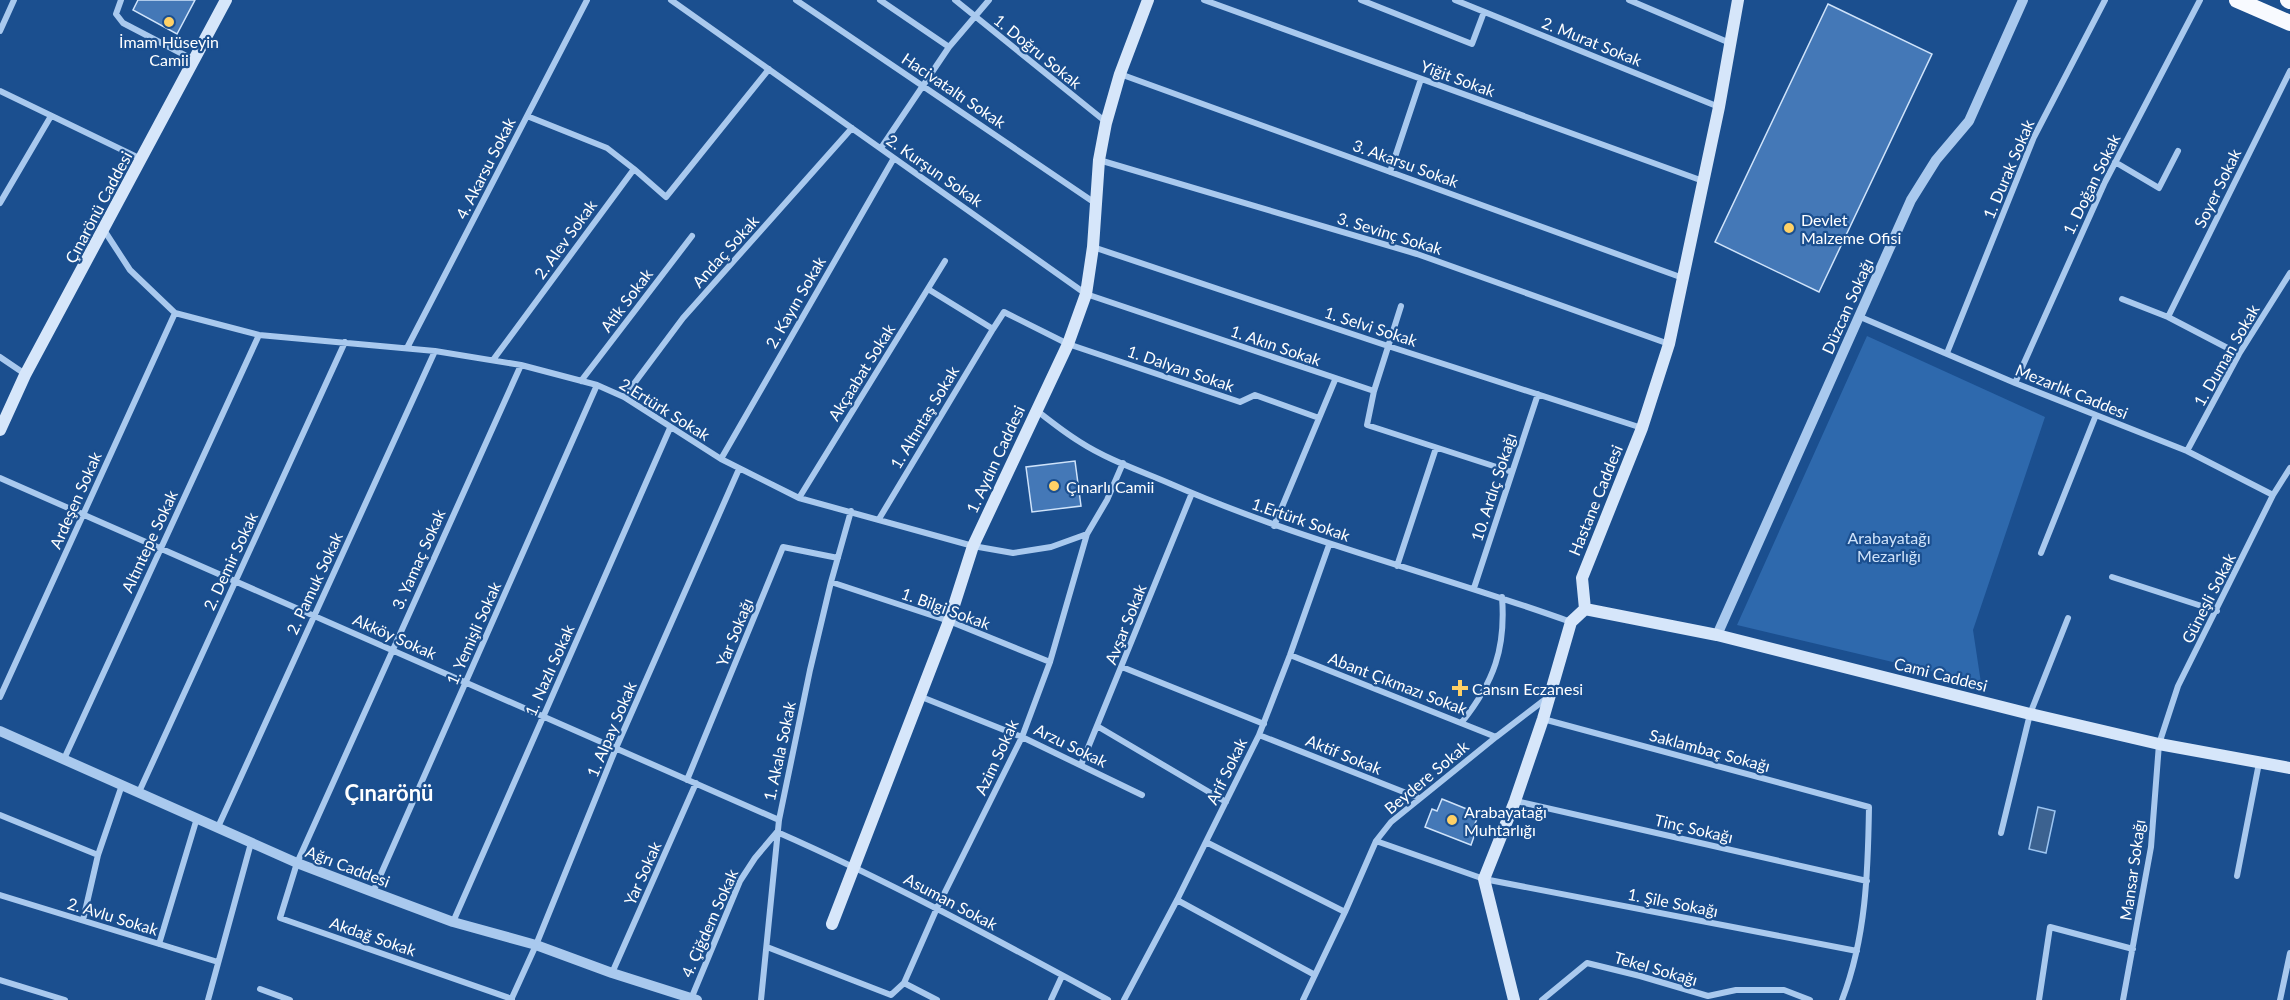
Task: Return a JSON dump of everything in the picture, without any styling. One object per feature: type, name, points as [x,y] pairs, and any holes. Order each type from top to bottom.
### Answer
[{"type":"highway","points":[[2237,0],[2290,23]]},
{"type":"main road","name":"Çınarönü Caddesi","points":[[0,430],[25,375],[226,0]]},
{"type":"main road","name":"1. Aydın Caddesi","points":[[832,924],[949,621],[973,546],[1068,344],[1086,294],[1093,247],[1099,160],[1106,123],[1120,74],[1148,0]]},
{"type":"main road","name":"Hastane Caddesi","points":[[1584,609],[1582,578],[1642,428],[1669,344],[1719,107],[1738,0]]},
{"type":"main road","name":"Cami Caddesi","points":[[1584,609],[1717,635],[2159,744],[2290,768]]},
{"type":"main road","points":[[1514,1000],[1484,879],[1515,801],[1543,719],[1571,622],[1584,609]]},
{"type":"street","points":[[0,31],[13,0]]},
{"type":"street","points":[[121,0],[116,14],[123,23],[194,60]]},
{"type":"street","name":"4. Akarsu Sokak","points":[[407,348],[587,0]]},
{"type":"street","name":"2. Kurşun Sokak","points":[[671,0],[1086,294]]},
{"type":"street","name":"Hacivataltı Sokak","points":[[796,0],[1096,203]]},
{"type":"street","points":[[880,0],[949,47]]},
{"type":"street","name":"1. Doğru Sokak","points":[[955,0],[1106,123]]},
{"type":"street","points":[[881,148],[949,47],[989,0]]},
{"type":"street","name":"Yiğit Sokak","points":[[1204,0],[1704,181]]},
{"type":"street","points":[[1361,0],[1472,44],[1484,12]]},
{"type":"street","name":"2. Murat Sokak","points":[[1455,0],[1719,107]]},
{"type":"street","points":[[1629,0],[1731,43]]},
{"type":"street","name":"Düzcan Sokağı","points":[[1717,635],[1911,200],[1936,160],[1969,121],[2023,0]]},
{"type":"street","name":"1. Durak Sokak","points":[[1947,353],[2034,137],[2105,0]]},
{"type":"street","name":"1. Doğan Sokak","points":[[2015,383],[2115,162],[2200,0]]},
{"type":"street","points":[[527,116],[607,148],[666,197],[769,69]]},
{"type":"street","name":"Soyer Sokak","points":[[2168,317],[2290,71]]},
{"type":"street","name":"3. Akarsu Sokak","points":[[1120,74],[1684,278]]},
{"type":"street","points":[[1390,172],[1421,79]]},
{"type":"street","points":[[0,91],[141,159]]},
{"type":"street","points":[[0,203],[51,116]]},
{"type":"street","name":"Andaç Sokak","points":[[624,397],[683,318],[852,128]]},
{"type":"street","points":[[2115,162],[2159,188],[2178,151]]},
{"type":"street","name":"2. Kayın Sokak","points":[[721,459],[894,158]]},
{"type":"street","name":"3. Sevinç Sokak","points":[[1099,160],[1417,254],[1669,344]]},
{"type":"street","name":"2. Alev Sokak","points":[[493,360],[634,169]]},
{"type":"street","name":"2.Ertürk Sokak","points":[[104,230],[130,270],[175,313],[259,335],[435,351],[520,365],[597,385],[624,397],[721,459],[799,498],[973,546],[1013,553],[1051,547],[1086,534]]},
{"type":"street","name":"Atik Sokak","points":[[581,381],[692,236]]},
{"type":"street","name":"1. Selvi Sokak","points":[[1093,247],[1642,428]]},
{"type":"street","name":"Akçaabat Sokak","points":[[799,498],[945,261]]},
{"type":"street","name":"1. Duman Sokak","points":[[2187,451],[2239,354],[2290,273]]},
{"type":"street","points":[[928,289],[993,329]]},
{"type":"street","name":"1. Akın Sokak","points":[[1086,294],[1335,380],[1374,391]]},
{"type":"street","points":[[2122,299],[2168,317],[2239,354]]},
{"type":"street","points":[[1401,306],[1374,391],[1367,425],[1512,472]]},
{"type":"street","name":"1. Dalyan Sokak","points":[[993,329],[1004,312],[1068,344],[1240,402],[1255,395],[1319,418]]},
{"type":"street","name":"Ardeşen Sokak","points":[[0,697],[175,313]]},
{"type":"street","name":"Mezarlık Caddesi","points":[[1858,316],[2015,383],[2187,451],[2273,495]]},
{"type":"street","name":"1. Altıntaş Sokak","points":[[879,519],[993,329]]},
{"type":"street","name":"Altıntepe Sokak","points":[[64,759],[259,335]]},
{"type":"street","name":"2. Demir Sokak","points":[[139,792],[345,342]]},
{"type":"street","name":"2. Pamuk Sokak","points":[[218,827],[435,351]]},
{"type":"street","points":[[0,357],[25,375]]},
{"type":"street","name":"3. Yamaç Sokak","points":[[297,863],[520,365]]},
{"type":"street","points":[[1274,526],[1335,380]]},
{"type":"street","name":"1. Yemişli Sokak","points":[[373,892],[597,385]]},
{"type":"street","name":"10. Ardıç Sokağı","points":[[1474,588],[1538,394]]},
{"type":"street","name":"1.Ertürk Sokak","points":[[1035,410],[1081,443],[1122,463],[1274,526],[1502,597],[1571,622]]},
{"type":"street","points":[[2041,553],[2096,415]]},
{"type":"street","name":"1. Nazlı Sokak","points":[[453,922],[670,428]]},
{"type":"street","points":[[1397,566],[1436,448]]},
{"type":"street","points":[[1086,534],[1107,500],[1122,463]]},
{"type":"street","name":"Güneşli Sokak","points":[[2159,744],[2178,686],[2273,495],[2287,480],[2290,468]]},
{"type":"street","name":"1. Alpay Sokak","points":[[512,1000],[616,748],[739,469]]},
{"type":"street","name":"Akköy Sokak","points":[[0,478],[778,820]]},
{"type":"street","name":"Avşar Sokak","points":[[1081,765],[1192,493]]},
{"type":"street","name":"1. Akala Sokak","points":[[761,1000],[778,820],[831,582],[851,512]]},
{"type":"street","name":"Azim Sokak","points":[[904,983],[937,908],[1022,737],[1050,662],[1086,534]]},
{"type":"street","name":"Arif Sokak","points":[[1124,1000],[1177,900],[1264,724],[1329,545]]},
{"type":"street","name":"Yar Sokağı","points":[[687,780],[783,547],[838,558]]},
{"type":"street","points":[[2112,577],[2217,611]]},
{"type":"street","name":"1. Bilgi Sokak","points":[[831,582],[949,621],[1050,662]]},
{"type":"street","name":"Beydere Sokak","points":[[1462,722],[1485,690],[1495,668],[1502,645],[1504,621],[1502,597]]},
{"type":"street","points":[[2001,832],[2030,714],[2068,618]]},
{"type":"street","name":"Abant Çıkmazı Sokak","points":[[1290,656],[1496,736]]},
{"type":"street","points":[[1122,667],[1264,724]]},
{"type":"street","name":"Arzu Sokak","points":[[919,696],[1022,737],[1142,795]]},
{"type":"street","name":"Beydere Sokak","points":[[1303,1000],[1376,841],[1391,822],[1496,736],[1549,697]]},
{"type":"street","name":"Saklambaç Sokağı","points":[[1543,719],[1869,807],[1867,881]]},
{"type":"street","points":[[1097,726],[1226,802]]},
{"type":"street","name":"Ağrı Caddesi","points":[[0,731],[297,863],[453,922],[536,945],[612,973],[694,999]]},
{"type":"street","name":"Aktif Sokak","points":[[1259,735],[1419,798]]},
{"type":"street","name":"Mansar Sokağı","points":[[2123,1000],[2151,847],[2159,744]]},
{"type":"street","points":[[2237,876],[2259,762]]},
{"type":"street","name":"Yar Sokak","points":[[612,973],[696,783]]},
{"type":"street","points":[[83,920],[98,855],[122,784]]},
{"type":"street","name":"Tinç Sokağı","points":[[1515,801],[1867,881]]},
{"type":"street","points":[[0,815],[98,855]]},
{"type":"street","points":[[159,944],[197,818]]},
{"type":"street","name":"Asuman Sokak","points":[[777,832],[854,866],[937,908],[1100,998],[1108,1000]]},
{"type":"street","name":"4. Çiğdem Sokak","points":[[694,999],[740,881],[755,858],[777,832]]},
{"type":"street","name":"1. Şile Sokağı","points":[[1376,841],[1484,879],[1857,951]]},
{"type":"street","points":[[1206,842],[1345,912]]},
{"type":"street","points":[[208,1000],[251,843]]},
{"type":"street","name":"Akdağ Sokak","points":[[297,863],[280,918],[512,1000]]},
{"type":"street","points":[[1842,1000],[1857,951],[1867,881]]},
{"type":"street","name":"2. Avlu Sokak","points":[[0,895],[218,962]]},
{"type":"street","points":[[1177,900],[1315,975]]},
{"type":"street","points":[[2039,1000],[2050,927],[2133,949]]},
{"type":"street","points":[[767,947],[891,995],[904,983],[937,1000]]},
{"type":"street","points":[[2280,1000],[2290,953]]},
{"type":"street","name":"Tekel Sokağı","points":[[1542,1000],[1587,963],[1640,975],[1708,996],[1736,990],[1784,990],[1810,1000]]},
{"type":"street","points":[[1051,1000],[1062,976]]},
{"type":"street","points":[[0,980],[64,1000]]},
{"type":"street","points":[[260,989],[290,1000]]},
{"type":"green space","name":"Arabayatağı Mezarlığı","points":[[1867,336],[2045,417],[1973,630],[1981,683],[1737,625]]},
{"type":"shaded area","points":[[2038,807],[2055,811],[2046,853],[2029,849]]},
{"type":"building","name":"İmam Hüseyin Camii","points":[[138,0],[195,0],[177,34],[133,10]]},
{"type":"building","points":[[1828,4],[1932,54],[1819,292],[1715,242]]},
{"type":"building","name":"Çınarlı Camii","points":[[1075,461],[1081,506],[1032,512],[1026,467]]},
{"type":"building","name":"Arabayatağı Muhtarlığı","points":[[1442,799],[1479,814],[1474,826],[1477,828],[1471,845],[1425,827],[1432,809],[1437,811]]},
{"type":"place","name":"İmam Hüseyin Camii","points":[[169,22]]},
{"type":"place","name":"Devlet Malzeme Ofisi","points":[[1789,228]]},
{"type":"place","name":"Çınarlı Camii","points":[[1054,486]]},
{"type":"place","name":"Cansın Eczanesi","points":[[1460,688]]},
{"type":"place","name":"Arabayatağı Muhtarlığı","points":[[1452,820]]},
{"type":"district","name":"Çınarönü","points":[[389,792]]}]
